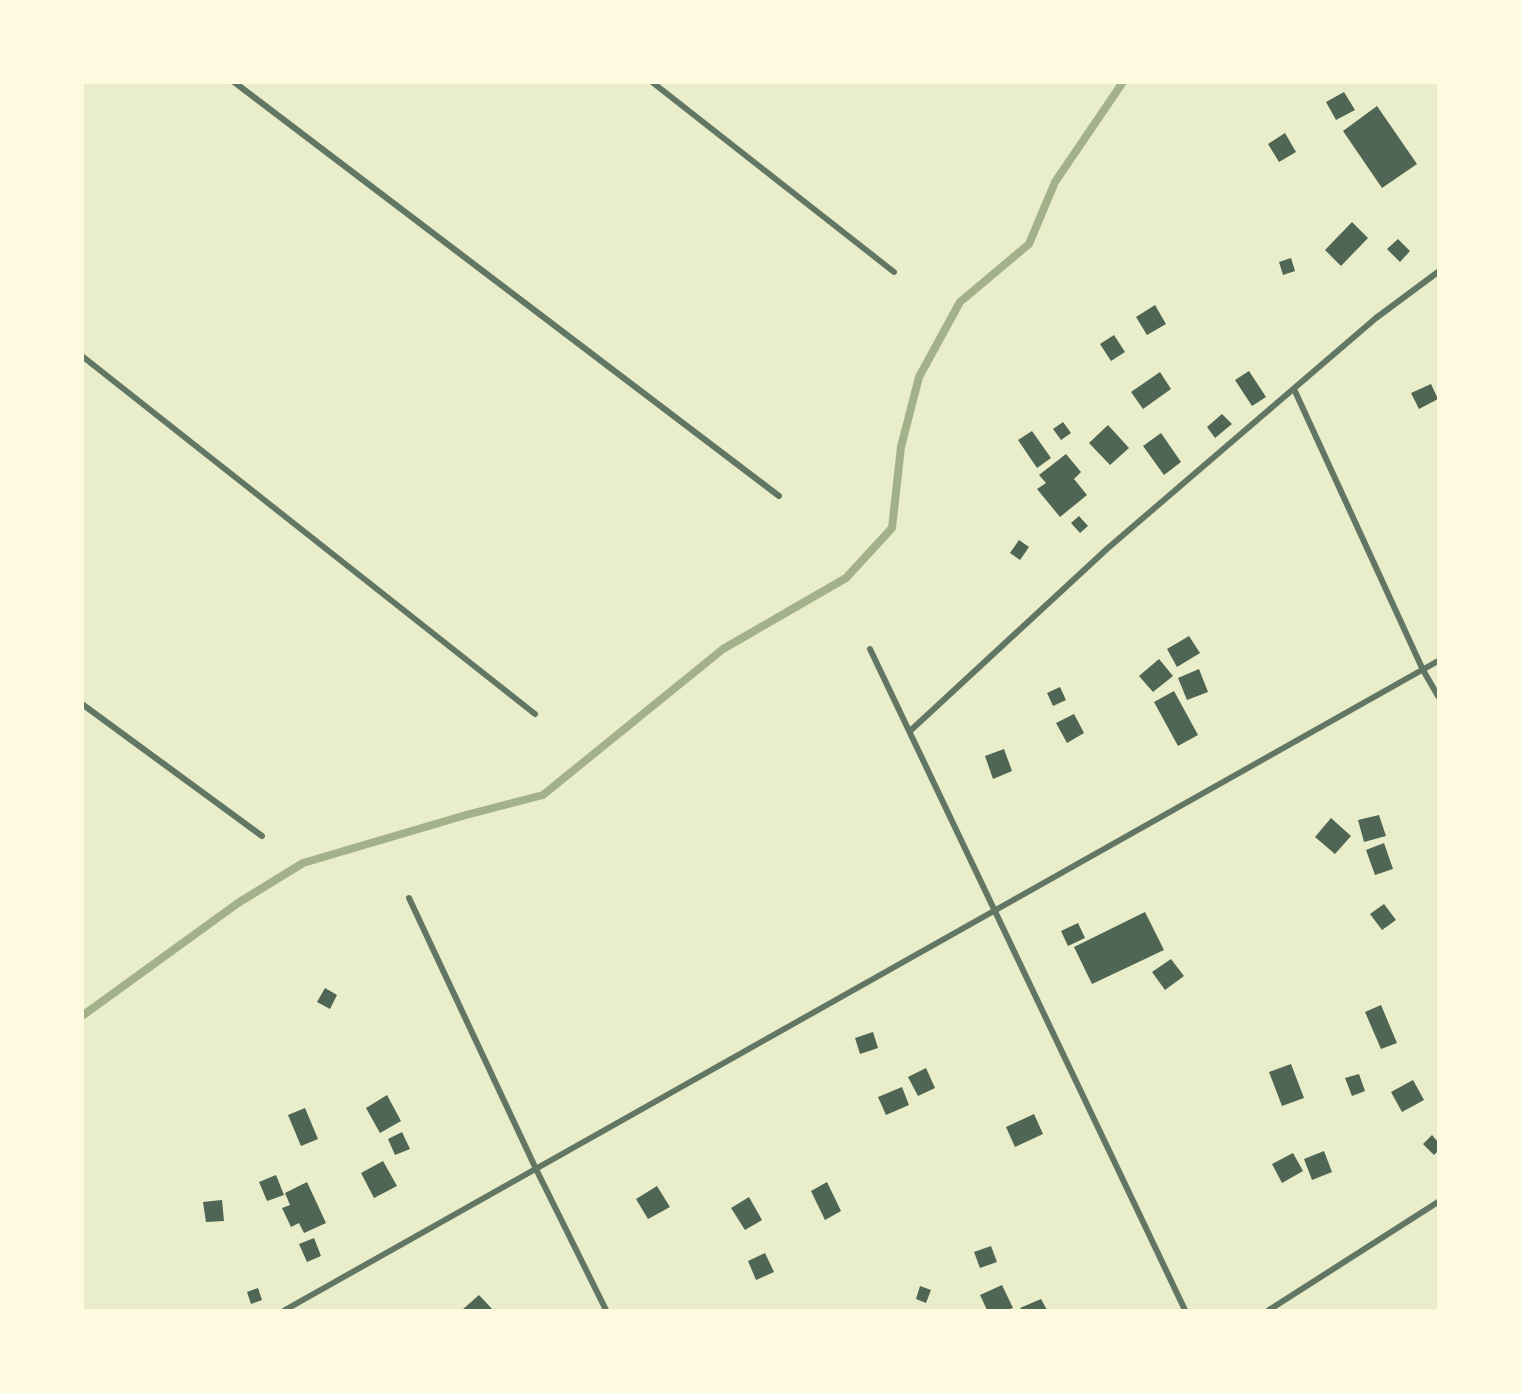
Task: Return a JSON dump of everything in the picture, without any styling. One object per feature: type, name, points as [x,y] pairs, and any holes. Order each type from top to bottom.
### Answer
[{"type":"street","points":[[234,82],[779,496]]},
{"type":"street","points":[[652,82],[894,272]]},
{"type":"street","points":[[910,731],[1108,548],[1376,318],[1438,272]]},
{"type":"street","points":[[82,356],[535,714]]},
{"type":"street","points":[[1294,388],[1423,670],[1438,696]]},
{"type":"street","points":[[870,649],[1185,1311]]},
{"type":"street","points":[[285,1311],[1438,661]]},
{"type":"street","points":[[82,704],[262,836]]},
{"type":"street","points":[[409,898],[536,1169],[606,1311]]},
{"type":"street","points":[[1269,1311],[1438,1202]]},
{"type":"building","points":[[1344,92],[1355,110],[1336,120],[1326,102]]},
{"type":"building","points":[[1377,106],[1417,164],[1382,188],[1343,131]]},
{"type":"building","points":[[1285,133],[1296,152],[1279,162],[1268,144]]},
{"type":"building","points":[[1352,222],[1368,238],[1341,266],[1325,250]]},
{"type":"building","points":[[1398,239],[1410,251],[1400,262],[1387,249]]},
{"type":"building","points":[[1291,258],[1295,271],[1283,275],[1279,262]]},
{"type":"building","points":[[1155,305],[1166,324],[1147,335],[1136,317]]},
{"type":"building","points":[[1114,335],[1125,352],[1111,361],[1100,344]]},
{"type":"building","points":[[1249,371],[1266,397],[1252,406],[1235,380]]},
{"type":"building","points":[[1160,372],[1171,389],[1143,409],[1131,392]]},
{"type":"building","points":[[1431,384],[1438,399],[1419,409],[1411,393]]},
{"type":"building","points":[[1222,414],[1232,424],[1215,438],[1207,427]]},
{"type":"building","points":[[1063,422],[1071,433],[1061,440],[1053,429]]},
{"type":"building","points":[[1108,425],[1129,448],[1110,465],[1089,443]]},
{"type":"building","points":[[1032,431],[1051,458],[1037,468],[1018,440]]},
{"type":"building","points":[[1161,433],[1181,462],[1164,475],[1143,446]]},
{"type":"building","points":[[1066,454],[1081,472],[1074,479],[1087,495],[1060,517],[1037,489],[1046,483],[1039,475]]},
{"type":"building","points":[[1079,516],[1088,526],[1080,533],[1071,523]]},
{"type":"building","points":[[1019,540],[1029,547],[1020,560],[1010,553]]},
{"type":"building","points":[[1189,636],[1200,653],[1177,667],[1167,649]]},
{"type":"building","points":[[1159,659],[1173,676],[1153,692],[1139,676]]},
{"type":"building","points":[[1199,669],[1208,692],[1187,700],[1178,678]]},
{"type":"building","points":[[1060,687],[1066,700],[1053,706],[1047,693]]},
{"type":"building","points":[[1174,691],[1198,735],[1178,746],[1154,702]]},
{"type":"building","points":[[1074,714],[1084,733],[1067,743],[1056,723]]},
{"type":"building","points":[[1004,749],[1012,771],[993,779],[985,756]]},
{"type":"building","points":[[1379,815],[1386,836],[1364,842],[1358,820]]},
{"type":"building","points":[[1331,818],[1351,836],[1335,854],[1315,837]]},
{"type":"building","points":[[1384,843],[1393,869],[1375,875],[1366,850]]},
{"type":"building","points":[[1384,904],[1396,920],[1382,930],[1370,914]]},
{"type":"building","points":[[1145,912],[1164,950],[1092,984],[1074,947]]},
{"type":"building","points":[[1078,923],[1085,938],[1068,946],[1061,931]]},
{"type":"building","points":[[1171,959],[1184,976],[1165,990],[1152,972]]},
{"type":"building","points":[[325,988],[337,995],[330,1009],[317,1002]]},
{"type":"building","points":[[1381,1005],[1397,1043],[1381,1049],[1365,1012]]},
{"type":"building","points":[[873,1032],[878,1048],[860,1054],[855,1038]]},
{"type":"building","points":[[1291,1064],[1304,1098],[1282,1106],[1269,1072]]},
{"type":"building","points":[[926,1068],[935,1088],[918,1096],[908,1077]]},
{"type":"building","points":[[1359,1074],[1365,1091],[1352,1096],[1345,1078]]},
{"type":"building","points":[[1413,1080],[1424,1100],[1402,1112],[1391,1092]]},
{"type":"building","points":[[902,1087],[909,1105],[886,1115],[878,1097]]},
{"type":"building","points":[[387,1095],[401,1121],[380,1133],[366,1108]]},
{"type":"building","points":[[305,1108],[318,1139],[301,1146],[288,1115]]},
{"type":"building","points":[[1034,1114],[1043,1134],[1015,1147],[1006,1127]]},
{"type":"building","points":[[402,1132],[410,1149],[395,1155],[388,1139]]},
{"type":"building","points":[[1432,1135],[1438,1142],[1438,1151],[1434,1155],[1423,1144]]},
{"type":"building","points":[[1324,1151],[1332,1172],[1312,1180],[1304,1159]]},
{"type":"building","points":[[1293,1153],[1303,1171],[1282,1183],[1272,1164]]},
{"type":"building","points":[[383,1161],[397,1186],[374,1198],[361,1173]]},
{"type":"building","points":[[276,1175],[284,1195],[267,1201],[259,1182]]},
{"type":"building","points":[[307,1182],[326,1223],[304,1233],[299,1223],[291,1227],[282,1208],[290,1205],[285,1193]]},
{"type":"building","points":[[827,1182],[841,1211],[825,1220],[811,1191]]},
{"type":"building","points":[[657,1186],[670,1207],[648,1219],[636,1199]]},
{"type":"building","points":[[749,1197],[762,1220],[745,1230],[731,1208]]},
{"type":"building","points":[[222,1200],[224,1221],[206,1222],[203,1202]]},
{"type":"building","points":[[314,1238],[321,1256],[307,1262],[299,1244]]},
{"type":"building","points":[[991,1246],[997,1262],[980,1268],[974,1252]]},
{"type":"building","points":[[765,1253],[774,1272],[756,1280],[748,1261]]},
{"type":"building","points":[[1002,1285],[1013,1308],[987,1310],[980,1295]]},
{"type":"building","points":[[920,1286],[931,1290],[926,1303],[916,1299]]},
{"type":"building","points":[[258,1288],[262,1300],[251,1304],[247,1292]]},
{"type":"building","points":[[479,1295],[493,1310],[462,1310]]},
{"type":"building","points":[[1041,1299],[1047,1310],[1022,1310],[1020,1308]]},
{"type":"waterway","points":[[82,1016],[238,903],[303,863],[543,795],[723,649],[846,578],[892,528],[901,447],[919,377],[960,302],[1029,244],[1055,182],[1123,82]]}]
